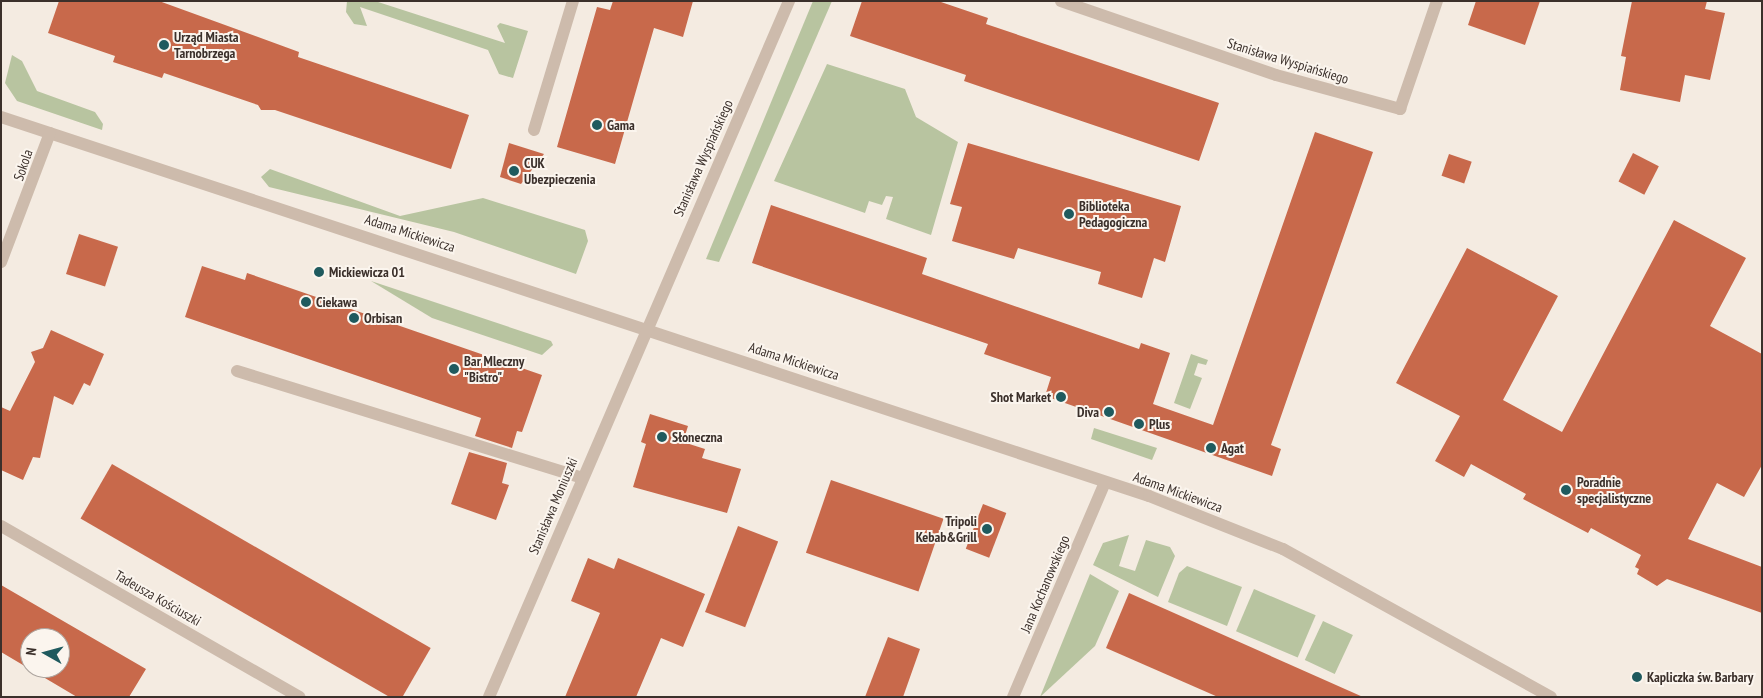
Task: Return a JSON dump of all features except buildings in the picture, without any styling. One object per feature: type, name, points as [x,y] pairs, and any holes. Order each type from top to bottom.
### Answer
[{"type":"street","points":[[534,130],[573,1]]},
{"type":"street","name":"Stanisława Wyspiańskiego","points":[[646,327],[789,1]]},
{"type":"street","name":"Stanisława Wyspiańskiego","points":[[1061,1],[1286,78],[1400,109],[1437,1]]},
{"type":"street","name":"Adama Mickiewicza","points":[[1,117],[646,327],[1105,482],[1283,549],[1551,697]]},
{"type":"street","name":"Sokola","points":[[1,262],[50,133]]},
{"type":"street","name":"Stanisława Moniuszki","points":[[489,697],[646,327]]},
{"type":"street","points":[[237,371],[582,478]]},
{"type":"street","name":"Jana Kochanowskiego","points":[[1013,697],[1105,482]]},
{"type":"street","name":"Tadeusza Kościuszki","points":[[1,526],[299,697]]},
{"type":"green space","points":[[347,1],[375,1],[505,43],[497,26],[500,23],[528,31],[513,78],[499,74],[488,50],[360,7],[367,26],[354,24],[346,12]]},
{"type":"green space","points":[[813,1],[832,1],[719,262],[706,259]]},
{"type":"green space","points":[[12,55],[22,61],[37,91],[95,112],[103,124],[102,130],[17,101],[5,83]]},
{"type":"green space","points":[[827,64],[905,89],[916,117],[958,142],[931,235],[886,219],[893,197],[886,196],[882,205],[869,201],[865,213],[774,181]]},
{"type":"green space","points":[[270,169],[400,216],[483,198],[585,230],[588,241],[576,274],[454,232],[269,187],[261,177]]},
{"type":"green space","points":[[371,281],[551,341],[553,345],[542,355],[432,318]]},
{"type":"green space","points":[[1191,354],[1208,360],[1206,365],[1198,363],[1194,375],[1202,378],[1190,409],[1174,403]]},
{"type":"green space","points":[[1094,428],[1157,448],[1152,460],[1091,439]]},
{"type":"green space","points":[[1129,535],[1119,566],[1135,571],[1146,540],[1170,547],[1175,556],[1158,597],[1093,565],[1103,543]]},
{"type":"green space","points":[[1187,566],[1242,587],[1227,626],[1168,602],[1179,573]]},
{"type":"green space","points":[[1090,574],[1119,591],[1095,646],[1040,697]]},
{"type":"green space","points":[[1254,589],[1316,615],[1298,658],[1236,631]]},
{"type":"green space","points":[[1323,621],[1353,635],[1335,674],[1305,660]]},
{"type":"place","name":"Urząd Miasta Tarnobrzega","points":[[164,45]]},
{"type":"place","name":"Gama","points":[[597,125]]},
{"type":"place","name":"CUK Ubezpieczenia","points":[[514,171]]},
{"type":"place","name":"Biblioteka Pedagogiczna","points":[[1069,214]]},
{"type":"place","name":"Mickiewicza 01","points":[[319,272]]},
{"type":"place","name":"Ciekawa","points":[[306,302]]},
{"type":"place","name":"Orbisan","points":[[354,318]]},
{"type":"place","name":"Bar Mleczny \"Bistro\"","points":[[454,369]]},
{"type":"place","name":"Shot Market","points":[[1061,397]]},
{"type":"place","name":"Diva","points":[[1109,412]]},
{"type":"place","name":"Plus","points":[[1139,424]]},
{"type":"place","name":"Słoneczna","points":[[662,437]]},
{"type":"place","name":"Agat","points":[[1211,448]]},
{"type":"place","name":"Poradnie specjalistyczne","points":[[1566,490]]},
{"type":"place","name":"Tripoli Kebab&Grill","points":[[987,529]]},
{"type":"place","name":"Kapliczka św. Barbary","points":[[1637,677]]}]
